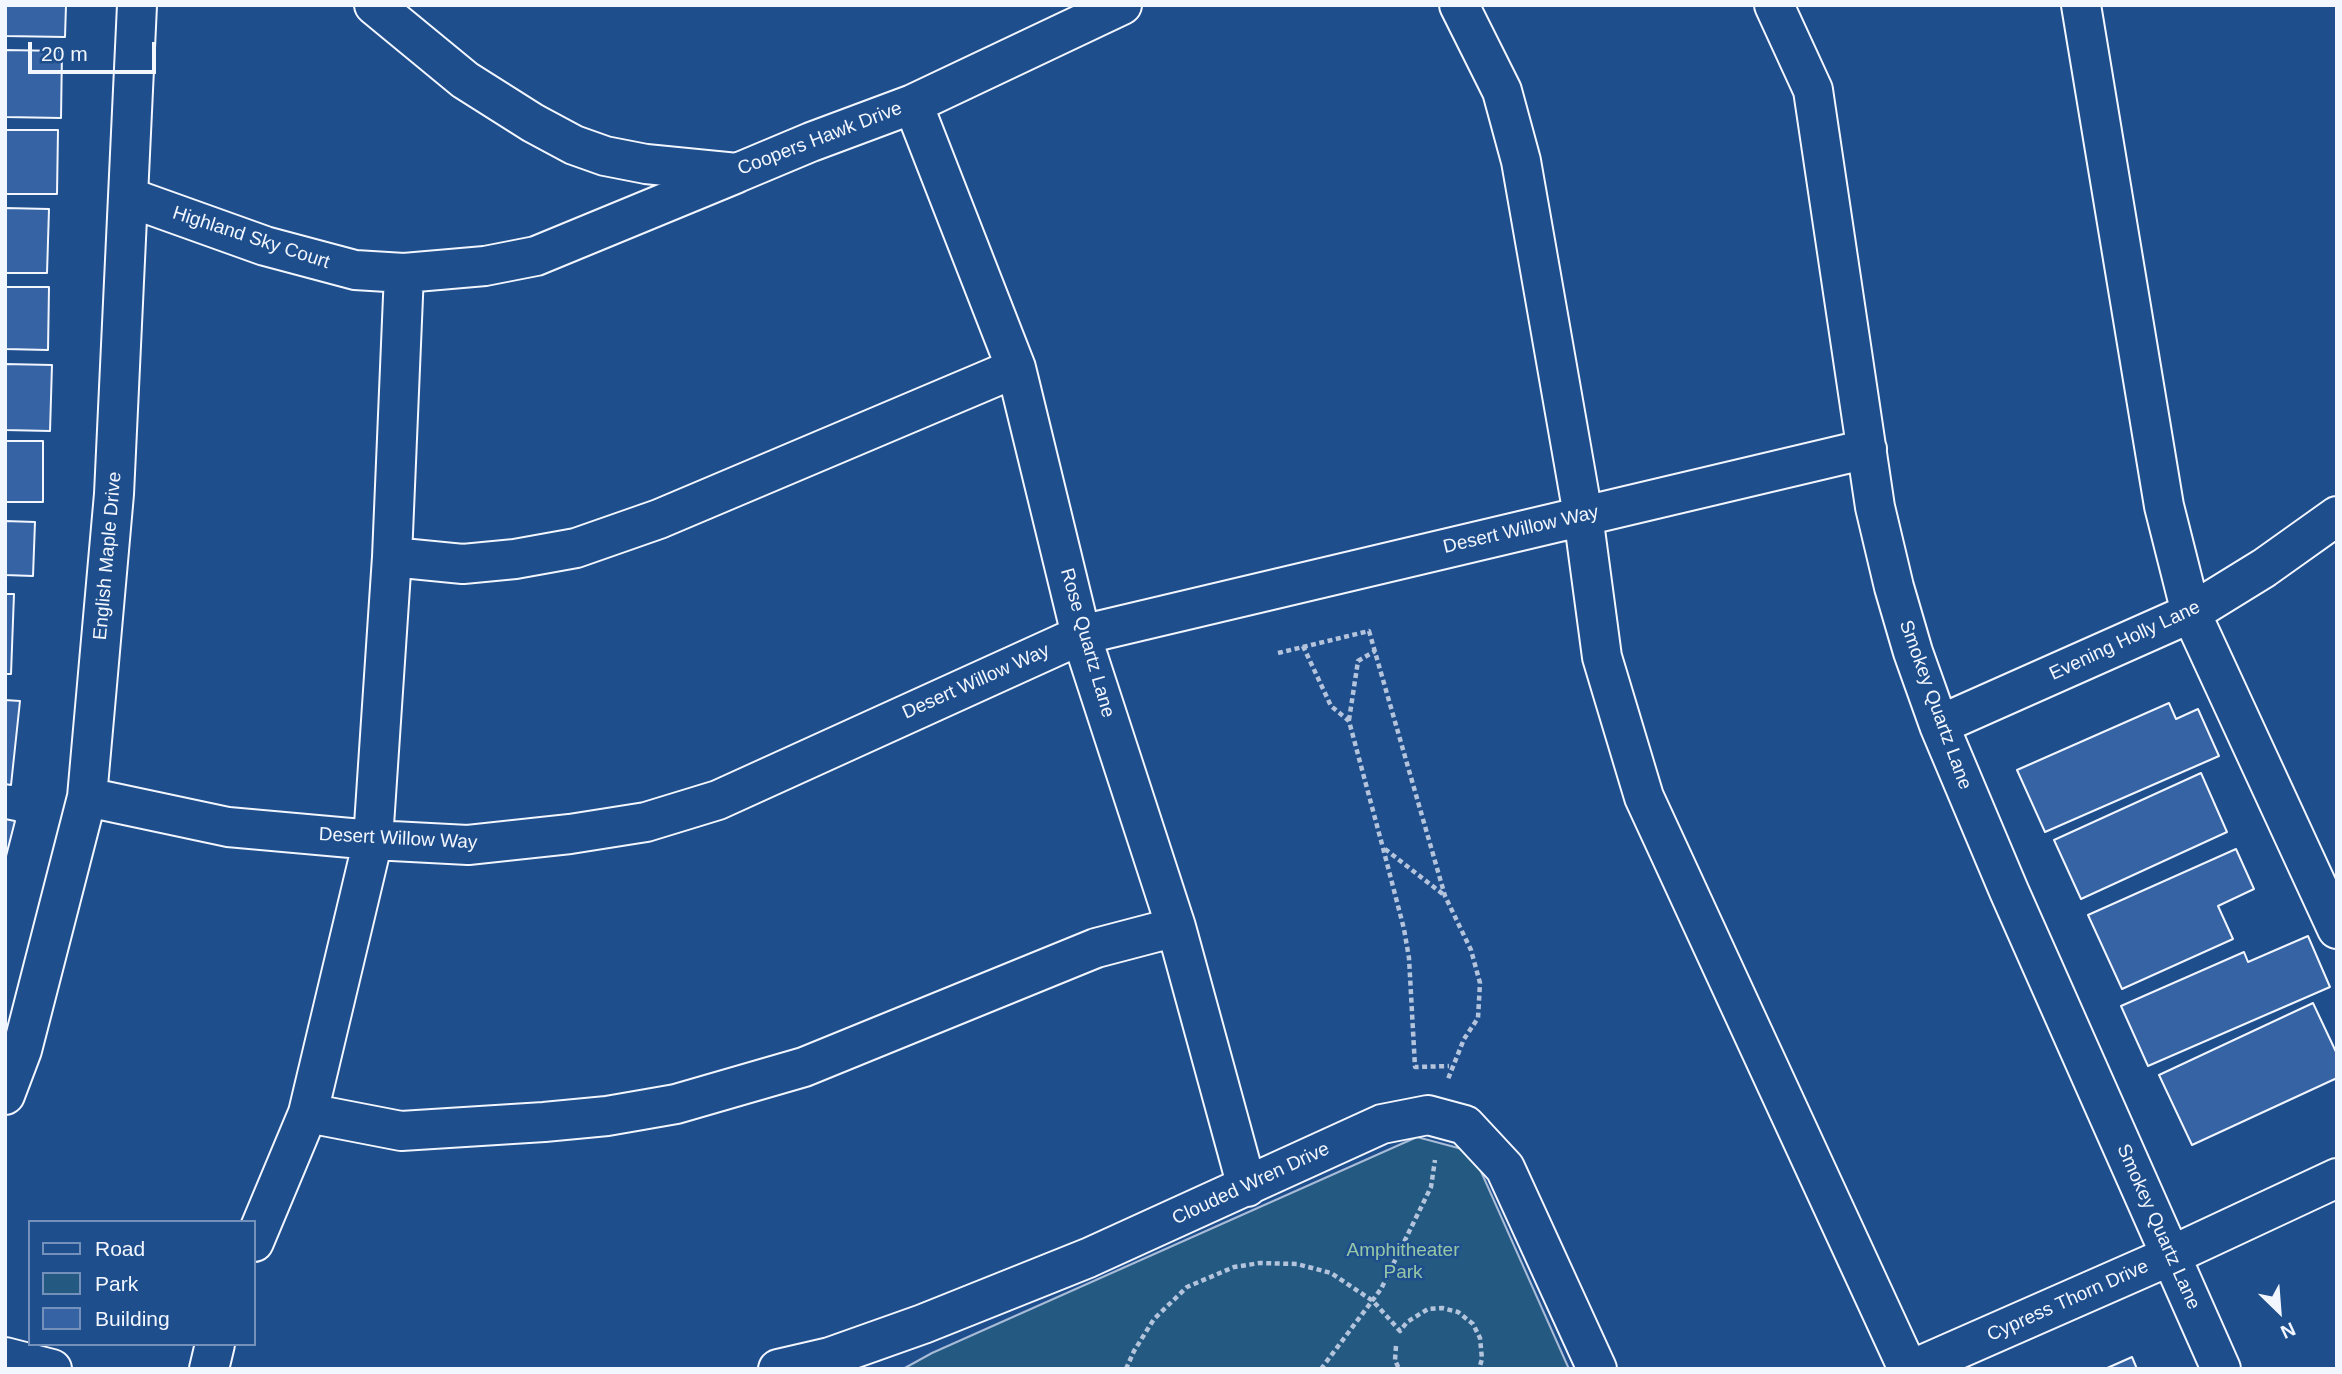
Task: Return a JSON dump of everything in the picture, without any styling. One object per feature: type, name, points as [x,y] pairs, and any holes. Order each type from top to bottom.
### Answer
[{"type":"street","name":"English Maple Drive","points":[[5,1095],[22,1050],[88,797],[114,494],[137,5]]},
{"type":"street","name":"Coopers Hawk Drive","points":[[374,5],[464,80],[574,145],[605,156],[646,164],[737,173],[912,104],[1122,5]]},
{"type":"street","points":[[1460,5],[1502,91],[1521,161],[1583,515],[1602,657],[1644,797],[1927,1366]]},
{"type":"street","name":"Smokey Quartz Lane","points":[[1774,5],[1813,90],[1875,507],[1913,652],[1939,725],[2009,891],[2221,1369]]},
{"type":"street","points":[[2081,5],[2164,506],[2191,613],[2323,858],[2337,929]]},
{"type":"street","name":"Rose Quartz Lane","points":[[912,104],[1016,368],[1081,635],[1176,927],[1247,1187]]},
{"type":"street","name":"Highland Sky Court","points":[[128,197],[265,246],[355,270],[404,273],[485,266],[536,256],[737,173]]},
{"type":"street","points":[[256,1237],[308,1113],[373,840],[393,557],[404,273]]},
{"type":"street","points":[[393,557],[463,564],[515,559],[576,548],[659,519],[1016,368]]},
{"type":"street","name":"Desert Willow Way","points":[[88,797],[228,827],[373,840],[468,845],[570,834],[646,822],[718,800],[1081,635],[1867,449]]},
{"type":"street","name":"Evening Holly Lane","points":[[1939,725],[2191,613],[2264,568],[2337,516]]},
{"type":"street","points":[[308,1113],[401,1131],[607,1116],[676,1104],[804,1067],[1096,948],[1176,927]]},
{"type":"street","name":"Clouded Wren Drive","points":[[778,1369],[833,1363],[1088,1258],[1382,1124],[1428,1115],[1465,1125],[1505,1168],[1597,1369]]},
{"type":"street","name":"Cypress Thorn Drive","points":[[1927,1366],[2337,1178]]},
{"type":"street","points":[[209,1369],[215,1346]]},
{"type":"street","points":[[5,1357],[52,1369]]},
{"type":"path","points":[[1278,653],[1369,631],[1445,896],[1471,950],[1480,983],[1478,1018],[1464,1039],[1450,1071],[1431,1187],[1381,1289],[1321,1369]]},
{"type":"path","points":[[1303,646],[1331,706],[1349,721]]},
{"type":"path","points":[[1375,652],[1358,661],[1349,721],[1404,929],[1409,958],[1415,1067],[1449,1066]]},
{"type":"path","points":[[1383,848],[1445,896]]},
{"type":"path","points":[[1126,1369],[1154,1319],[1187,1287],[1234,1266],[1260,1263],[1297,1264],[1331,1273],[1373,1301],[1400,1331],[1407,1322],[1428,1309],[1442,1308],[1458,1312],[1473,1324],[1480,1338],[1482,1359],[1479,1369]]},
{"type":"path","points":[[1396,1346],[1395,1360],[1399,1369]]},
{"type":"green space","name":"Amphitheater Park","points":[[1417,1137],[1462,1149],[1479,1167],[1569,1369],[903,1369],[932,1353]]},
{"type":"building","points":[[5,5],[66,5],[65,37],[5,36]]},
{"type":"building","points":[[5,50],[62,51],[61,118],[5,117]]},
{"type":"building","points":[[5,130],[58,130],[57,194],[5,194]]},
{"type":"building","points":[[5,208],[49,209],[47,273],[5,273]]},
{"type":"building","points":[[5,287],[49,287],[48,350],[5,349]]},
{"type":"building","points":[[5,364],[52,365],[50,431],[5,430]]},
{"type":"building","points":[[5,441],[43,441],[43,502],[5,502]]},
{"type":"building","points":[[5,521],[35,522],[33,576],[5,575]]},
{"type":"building","points":[[5,594],[14,594],[11,674],[5,674]]},
{"type":"building","points":[[5,700],[20,701],[11,785],[5,784]]},
{"type":"building","points":[[2169,703],[2176,719],[2198,709],[2219,756],[2045,832],[2017,770]]},
{"type":"building","points":[[2201,773],[2227,832],[2081,899],[2054,840]]},
{"type":"building","points":[[5,819],[15,821],[5,860]]},
{"type":"building","points":[[2236,849],[2254,889],[2218,906],[2233,939],[2122,989],[2088,915]]},
{"type":"building","points":[[2308,936],[2330,987],[2148,1066],[2121,1006],[2244,952],[2248,962]]},
{"type":"building","points":[[2313,1003],[2337,1054],[2337,1078],[2192,1145],[2159,1075]]},
{"type":"building","points":[[2132,1357],[2137,1369],[2105,1369]]}]
